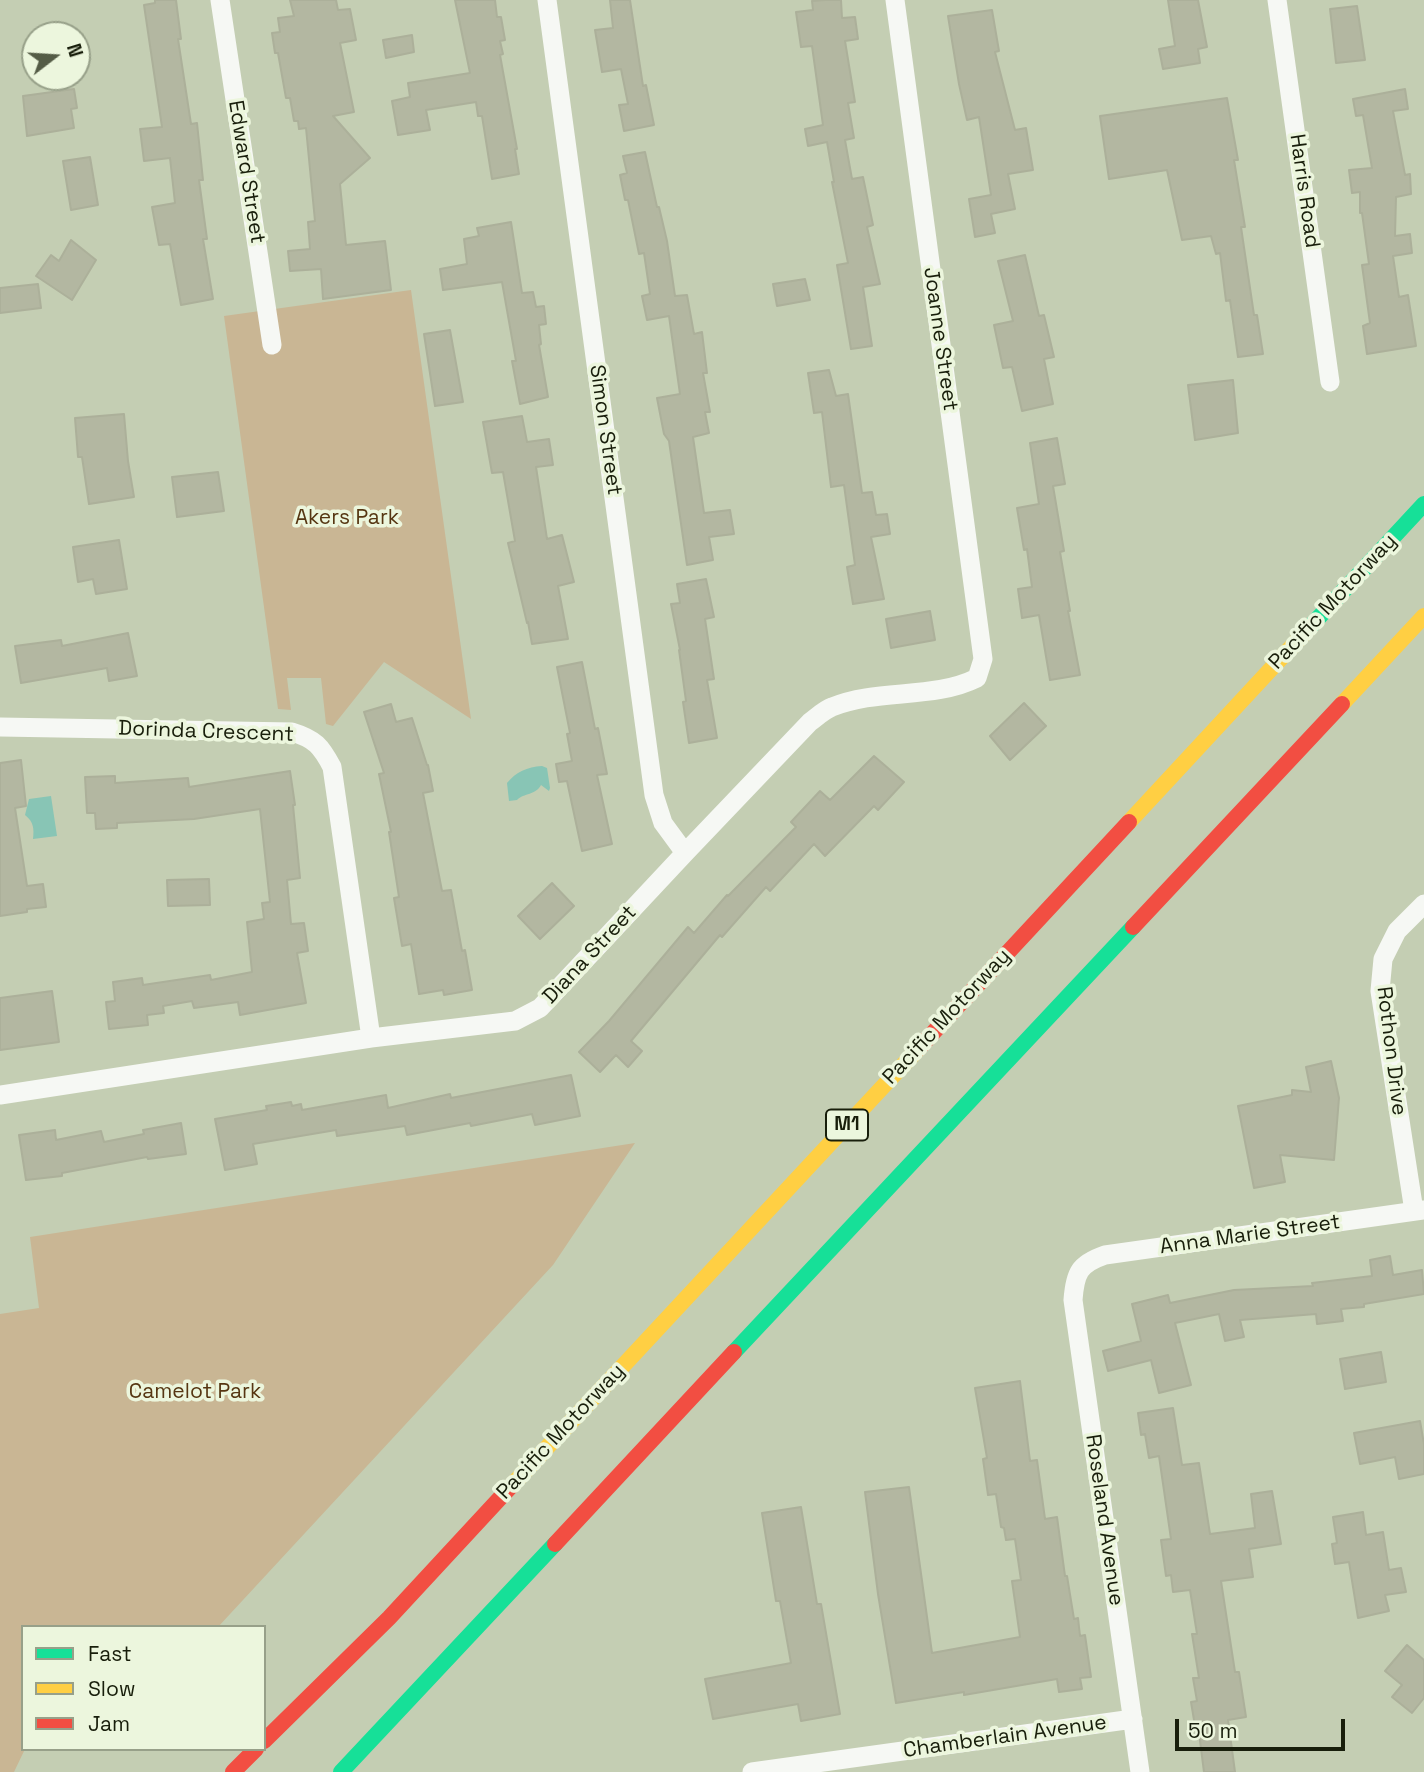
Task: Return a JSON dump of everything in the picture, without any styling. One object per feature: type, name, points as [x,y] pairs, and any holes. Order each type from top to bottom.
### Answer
[{"type":"highway","name":"Pacific Motorway","points":[[266,1739],[389,1618],[1424,504]]},
{"type":"highway","points":[[341,1772],[1424,616]]},
{"type":"highway","points":[[233,1772],[254,1751]]},
{"type":"street","name":"Edward Street","points":[[220,0],[272,345]]},
{"type":"street","name":"Simon Street","points":[[548,0],[654,795],[663,823],[685,853]]},
{"type":"street","name":"Joanne Street","points":[[895,0],[984,659],[977,678]]},
{"type":"street","name":"Harris Road","points":[[1277,0],[1330,382]]},
{"type":"street","name":"Diana Street","points":[[0,1094],[371,1038],[515,1021],[540,1008],[810,722],[830,708],[855,700],[960,686],[977,678]]},
{"type":"street","name":"Dorinda Crescent","points":[[0,727],[292,732],[308,737],[323,749],[332,767],[371,1038]]},
{"type":"street","name":"Rothon Drive","points":[[1419,1211],[1380,991],[1383,959],[1397,931],[1424,904]]},
{"type":"street","name":"Anna Marie Street","points":[[1080,1269],[1105,1255],[1419,1211]]},
{"type":"street","name":"Roseland Avenue","points":[[1080,1269],[1074,1283],[1073,1300],[1140,1772]]},
{"type":"street","name":"Chamberlain Avenue","points":[[752,1772],[803,1769],[1133,1719]]},
{"type":"green space","name":"Akers Park","points":[[411,290],[471,719],[384,662],[333,726],[326,724],[321,678],[287,678],[291,710],[278,709],[224,316]]},
{"type":"green space","name":"Camelot Park","points":[[635,1143],[553,1265],[220,1625],[21,1625],[21,1751],[24,1751],[14,1772],[0,1772],[0,1314],[39,1308],[30,1237]]},
{"type":"water","points":[[542,766],[547,768],[549,791],[541,785],[517,800],[509,801],[507,783],[510,779],[522,771]]},
{"type":"water","points":[[51,796],[57,836],[33,839],[33,826],[25,815],[29,799]]},
{"type":"building","points":[[155,0],[176,0],[181,39],[178,39],[191,124],[197,123],[203,180],[199,180],[207,239],[203,239],[213,299],[181,305],[170,244],[159,245],[152,207],[175,203],[170,158],[144,161],[140,129],[162,127],[144,5],[155,3]]},
{"type":"building","points":[[290,0],[336,0],[338,10],[350,9],[356,40],[340,43],[354,112],[333,116],[370,158],[340,184],[346,245],[385,241],[391,290],[323,299],[321,269],[290,271],[288,251],[310,249],[308,222],[315,221],[306,128],[299,129],[298,121],[294,121],[290,98],[286,98],[272,33],[280,32],[278,18],[294,16]]},
{"type":"building","points":[[455,0],[495,0],[497,17],[501,17],[505,40],[500,41],[503,54],[500,55],[519,174],[492,179],[482,116],[478,116],[476,102],[426,110],[430,130],[398,135],[392,101],[410,97],[408,83],[470,73]]},
{"type":"building","points":[[610,0],[630,0],[643,86],[646,85],[654,125],[624,131],[619,105],[628,104],[621,69],[602,72],[595,30],[613,28]]},
{"type":"building","points":[[841,0],[842,18],[855,17],[858,39],[845,41],[855,102],[848,103],[854,138],[845,140],[852,179],[863,177],[873,225],[867,227],[880,284],[863,287],[872,346],[851,349],[837,265],[848,263],[827,142],[808,146],[805,129],[823,125],[812,46],[801,47],[796,12],[813,10],[812,1]]},
{"type":"building","points":[[1168,0],[1198,0],[1207,47],[1198,49],[1200,63],[1163,69],[1159,49],[1175,46]]},
{"type":"building","points":[[1357,6],[1365,60],[1336,63],[1330,9]]},
{"type":"building","points":[[992,10],[999,51],[995,52],[1015,130],[1026,128],[1033,170],[1008,174],[1015,209],[991,214],[995,233],[975,237],[969,199],[991,195],[979,117],[967,120],[948,16]]},
{"type":"building","points":[[412,35],[414,52],[386,58],[383,40]]},
{"type":"building","points":[[1405,89],[1408,109],[1393,111],[1405,175],[1410,174],[1411,194],[1396,197],[1395,236],[1410,234],[1412,253],[1393,256],[1399,297],[1408,295],[1416,346],[1367,354],[1363,326],[1370,323],[1362,265],[1369,264],[1360,213],[1360,192],[1352,193],[1349,170],[1372,168],[1363,115],[1356,116],[1353,99]]},
{"type":"building","points":[[74,91],[77,108],[71,109],[74,128],[27,136],[23,96]]},
{"type":"building","points":[[1227,98],[1238,160],[1234,160],[1245,227],[1241,227],[1254,315],[1257,315],[1263,354],[1238,357],[1230,300],[1226,301],[1220,253],[1216,254],[1211,236],[1182,240],[1167,170],[1109,179],[1100,116]]},
{"type":"building","points":[[645,152],[667,241],[675,296],[687,295],[694,334],[702,332],[707,373],[703,373],[710,412],[705,412],[709,433],[693,437],[704,513],[730,510],[734,534],[709,537],[713,560],[687,565],[669,441],[664,434],[657,398],[680,394],[669,316],[647,320],[642,296],[650,294],[644,253],[639,254],[620,175],[627,173],[623,156]]},
{"type":"building","points":[[90,157],[98,205],[71,210],[63,161]]},
{"type":"building","points":[[511,222],[522,293],[533,292],[536,307],[544,306],[546,324],[539,325],[539,345],[548,397],[520,404],[512,361],[516,361],[502,282],[443,290],[440,269],[467,264],[464,239],[479,236],[477,228]]},
{"type":"building","points":[[71,240],[96,260],[72,300],[36,276],[51,255],[59,261]]},
{"type":"building","points":[[1025,255],[1039,316],[1044,315],[1054,357],[1044,359],[1053,404],[1022,411],[1012,367],[1003,368],[994,325],[1013,321],[998,261]]},
{"type":"building","points":[[805,279],[810,300],[777,306],[773,284]]},
{"type":"building","points":[[38,284],[41,308],[0,313],[0,288]]},
{"type":"building","points":[[450,330],[463,402],[435,406],[424,334]]},
{"type":"building","points":[[829,370],[836,396],[848,394],[862,493],[872,492],[876,515],[887,514],[890,534],[871,537],[884,599],[853,604],[847,567],[855,565],[844,485],[831,487],[822,412],[814,413],[808,373]]},
{"type":"building","points":[[1233,380],[1238,433],[1195,440],[1188,385]]},
{"type":"building","points":[[124,414],[134,497],[89,504],[82,457],[78,457],[75,418]]},
{"type":"building","points":[[522,416],[527,442],[549,439],[553,465],[536,467],[547,539],[562,535],[574,582],[558,586],[568,639],[532,644],[508,543],[515,541],[503,472],[492,473],[483,422]]},
{"type":"building","points":[[1057,438],[1065,484],[1053,486],[1064,551],[1060,552],[1068,611],[1080,675],[1050,680],[1039,615],[1022,618],[1018,589],[1032,587],[1027,549],[1024,550],[1017,508],[1039,504],[1030,443]]},
{"type":"building","points":[[218,472],[224,511],[177,517],[172,477]]},
{"type":"building","points":[[119,540],[127,589],[96,594],[93,579],[78,582],[73,547]]},
{"type":"building","points":[[706,579],[714,617],[705,619],[714,679],[707,680],[717,738],[689,743],[680,650],[671,604],[680,603],[677,584]]},
{"type":"building","points":[[930,611],[935,640],[891,648],[886,619]]},
{"type":"building","points":[[128,633],[137,676],[109,681],[107,668],[21,683],[15,646],[61,640],[62,646]]},
{"type":"building","points":[[582,662],[607,774],[597,775],[612,844],[582,851],[567,781],[559,782],[556,764],[572,761],[567,734],[570,733],[557,667]]},
{"type":"building","points":[[1024,703],[1046,726],[1010,760],[990,736]]},
{"type":"building","points":[[391,704],[396,722],[412,718],[428,765],[433,791],[423,793],[442,891],[451,890],[472,990],[444,995],[443,990],[419,994],[411,944],[402,946],[394,898],[399,897],[391,832],[379,774],[384,773],[364,712]]},
{"type":"building","points":[[874,756],[904,782],[878,810],[874,806],[825,856],[814,844],[770,891],[766,887],[722,937],[720,935],[631,1041],[642,1051],[628,1067],[616,1055],[600,1072],[579,1052],[609,1021],[688,927],[694,933],[727,895],[796,827],[791,822],[820,791],[830,800]]},
{"type":"building","points":[[21,760],[26,806],[15,808],[27,886],[43,884],[46,907],[0,916],[0,763]]},
{"type":"building","points":[[290,771],[300,878],[287,880],[291,924],[304,923],[308,951],[297,953],[306,1003],[240,1015],[238,1002],[194,1008],[192,1001],[163,1006],[164,1013],[147,1015],[148,1025],[109,1029],[106,1002],[115,1001],[113,982],[142,978],[143,985],[210,975],[211,980],[252,972],[247,922],[264,919],[262,903],[270,902],[260,809],[194,819],[117,823],[117,828],[96,829],[95,813],[87,813],[85,777],[115,776],[115,783],[188,778],[189,787]]},
{"type":"building","points":[[209,879],[210,905],[168,906],[167,880]]},
{"type":"building","points":[[552,883],[574,906],[540,939],[518,916]]},
{"type":"building","points":[[52,991],[59,1042],[0,1050],[0,998]]},
{"type":"building","points":[[1331,1061],[1339,1098],[1334,1160],[1280,1155],[1285,1182],[1254,1188],[1238,1106],[1292,1095],[1292,1090],[1311,1092],[1306,1067]]},
{"type":"building","points":[[571,1075],[580,1116],[535,1125],[532,1114],[407,1135],[405,1126],[337,1136],[336,1130],[253,1144],[257,1164],[225,1170],[215,1119],[267,1110],[266,1106],[291,1102],[292,1106],[301,1104],[302,1110],[386,1095],[388,1108],[450,1094],[451,1098]]},
{"type":"building","points":[[181,1123],[186,1154],[147,1157],[62,1173],[62,1176],[26,1180],[19,1135],[55,1130],[56,1140],[101,1131],[104,1142],[144,1134],[143,1130]]},
{"type":"building","points":[[1390,1256],[1393,1275],[1422,1270],[1424,1294],[1364,1304],[1364,1307],[1341,1309],[1343,1321],[1317,1324],[1316,1314],[1240,1320],[1244,1337],[1225,1341],[1219,1314],[1175,1323],[1191,1385],[1159,1393],[1151,1360],[1108,1371],[1103,1351],[1141,1341],[1132,1304],[1168,1295],[1170,1303],[1234,1290],[1313,1286],[1312,1283],[1372,1276],[1370,1260]]},
{"type":"building","points":[[1381,1352],[1386,1382],[1345,1389],[1340,1359]]},
{"type":"building","points":[[1020,1381],[1030,1461],[1037,1460],[1045,1519],[1057,1517],[1074,1619],[1078,1618],[1080,1636],[1085,1635],[1091,1677],[1080,1678],[1082,1689],[1059,1692],[1057,1679],[964,1695],[964,1692],[896,1703],[865,1492],[909,1487],[932,1653],[1020,1637],[1012,1581],[1021,1580],[1015,1539],[1006,1540],[1004,1528],[1001,1527],[996,1494],[988,1495],[983,1459],[987,1458],[975,1388]]},
{"type":"building","points":[[1173,1408],[1182,1465],[1199,1463],[1210,1534],[1255,1528],[1251,1494],[1272,1491],[1281,1544],[1249,1549],[1253,1577],[1221,1581],[1235,1672],[1239,1672],[1246,1717],[1228,1720],[1235,1772],[1204,1772],[1198,1725],[1195,1726],[1191,1702],[1197,1701],[1193,1678],[1199,1678],[1192,1634],[1197,1634],[1190,1590],[1173,1592],[1171,1575],[1166,1576],[1161,1540],[1171,1539],[1159,1456],[1149,1458],[1145,1434],[1141,1435],[1138,1413]]},
{"type":"building","points":[[1420,1421],[1424,1444],[1424,1474],[1399,1479],[1395,1457],[1360,1464],[1354,1433]]},
{"type":"building","points":[[801,1507],[817,1604],[821,1604],[840,1714],[801,1721],[798,1704],[713,1719],[705,1679],[791,1663],[780,1601],[776,1601],[762,1513]]},
{"type":"building","points":[[1363,1512],[1366,1535],[1383,1532],[1389,1570],[1401,1568],[1406,1592],[1385,1595],[1389,1611],[1358,1618],[1349,1562],[1335,1564],[1332,1544],[1337,1543],[1333,1517]]},
{"type":"building","points":[[1407,1645],[1424,1660],[1424,1698],[1412,1713],[1392,1697],[1402,1685],[1385,1671]]},
{"type":"traffic: fast","points":[[1309,628],[1424,504]]},
{"type":"traffic: fast","points":[[734,1352],[1133,927]]},
{"type":"traffic: fast","points":[[341,1772],[555,1544]]},
{"type":"traffic: slow","points":[[1342,704],[1424,616]]},
{"type":"traffic: slow","points":[[1129,822],[1309,628]]},
{"type":"traffic: slow","points":[[514,1483],[918,1049]]},
{"type":"traffic: jam","points":[[1133,927],[1342,704]]},
{"type":"traffic: jam","points":[[918,1049],[1129,822]]},
{"type":"traffic: jam","points":[[555,1544],[734,1352]]},
{"type":"traffic: jam","points":[[266,1739],[389,1618],[514,1483]]},
{"type":"traffic: jam","points":[[233,1772],[254,1751]]}]
